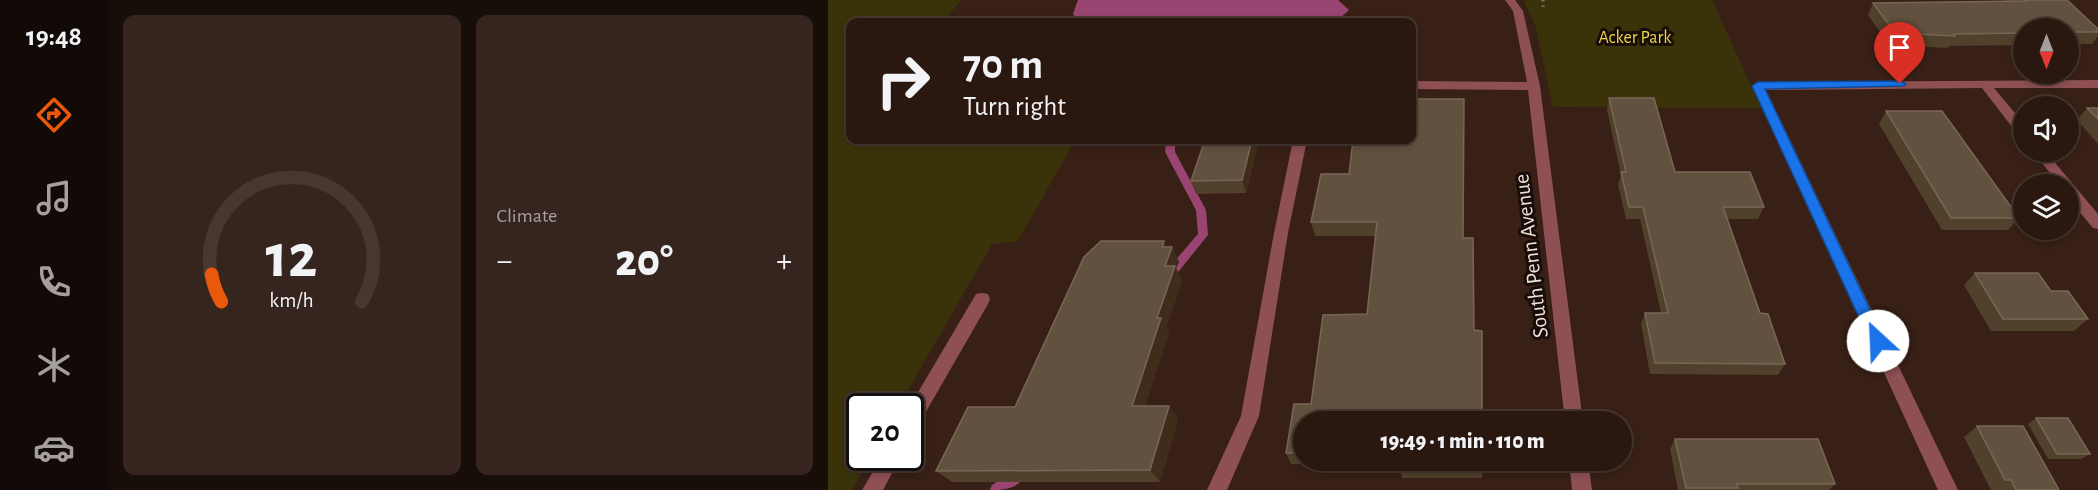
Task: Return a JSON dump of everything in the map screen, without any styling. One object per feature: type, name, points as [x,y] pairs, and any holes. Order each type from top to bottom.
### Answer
[{"type":"street","name":"South Penn Avenue","points":[[1510,0],[1518,11],[1534,86],[1573,411]]},
{"type":"street","points":[[1948,490],[1758,86],[1947,83],[1986,86],[2098,84]]},
{"type":"street","points":[[1416,85],[1534,86]]},
{"type":"street","points":[[1986,86],[2013,119]]},
{"type":"street","points":[[1216,490],[1250,416],[1281,233],[1299,144]]},
{"type":"street","points":[[2047,162],[2057,174]]},
{"type":"street","points":[[2079,201],[2098,224]]},
{"type":"street","points":[[924,399],[982,299]]},
{"type":"street","points":[[872,490],[883,471]]},
{"type":"street","points":[[1579,471],[1582,490]]},
{"type":"green space","points":[[828,0],[961,0],[946,18],[846,18],[846,144],[1073,144],[1018,241],[992,244],[906,393],[846,393],[846,471],[863,471],[852,490],[828,490]]},
{"type":"green space","name":"Acker Park","points":[[1524,0],[1712,0],[1761,108],[1553,107],[1535,25]]},
{"type":"shaded area","points":[[1078,0],[1338,0],[1349,10],[1340,18],[1076,18],[1073,14]]},
{"type":"building","points":[[2024,0],[2067,0],[2098,29],[2098,32],[2079,32],[2079,18],[2013,18],[2013,33],[1954,34],[1955,36],[1895,33],[1873,3],[2026,1]]},
{"type":"building","points":[[1609,98],[1654,98],[1675,172],[1750,172],[1764,207],[1723,207],[1760,313],[1768,314],[1785,364],[1655,363],[1645,313],[1668,313],[1643,207],[1629,207],[1621,172],[1626,172]]},
{"type":"building","points":[[1416,99],[1464,99],[1463,238],[1473,238],[1474,330],[1482,331],[1482,411],[1293,411],[1293,453],[1286,453],[1294,404],[1311,404],[1323,315],[1367,314],[1377,222],[1311,222],[1321,174],[1349,174],[1353,144],[1416,144]]},
{"type":"building","points":[[2087,108],[2098,108],[2098,119]]},
{"type":"building","points":[[1886,111],[1942,111],[2013,210],[2013,218],[1951,218]]},
{"type":"building","points":[[1204,144],[1251,144],[1242,180],[1191,181]]},
{"type":"building","points":[[1101,241],[1164,241],[1162,247],[1172,247],[1165,266],[1175,266],[1157,318],[1161,318],[1132,406],[1169,406],[1150,470],[936,471],[968,407],[1015,407],[1084,257]]},
{"type":"building","points":[[1975,273],[2038,273],[2051,291],[2068,291],[2088,319],[2003,319]]},
{"type":"building","points":[[2036,418],[2068,418],[2090,454],[2057,454]]},
{"type":"building","points":[[1977,426],[2023,426],[2059,490],[2016,490],[2011,480],[2005,480]]},
{"type":"building","points":[[1675,439],[1818,439],[1835,484],[1737,484],[1738,488],[1686,488]]},
{"type":"waterway","points":[[1170,144],[1170,152],[1201,210],[1203,235],[1171,273]]},
{"type":"waterway","points":[[997,490],[1018,475]]},
{"type":"route","points":[[1878,341],[1758,86],[1900,84]]}]
